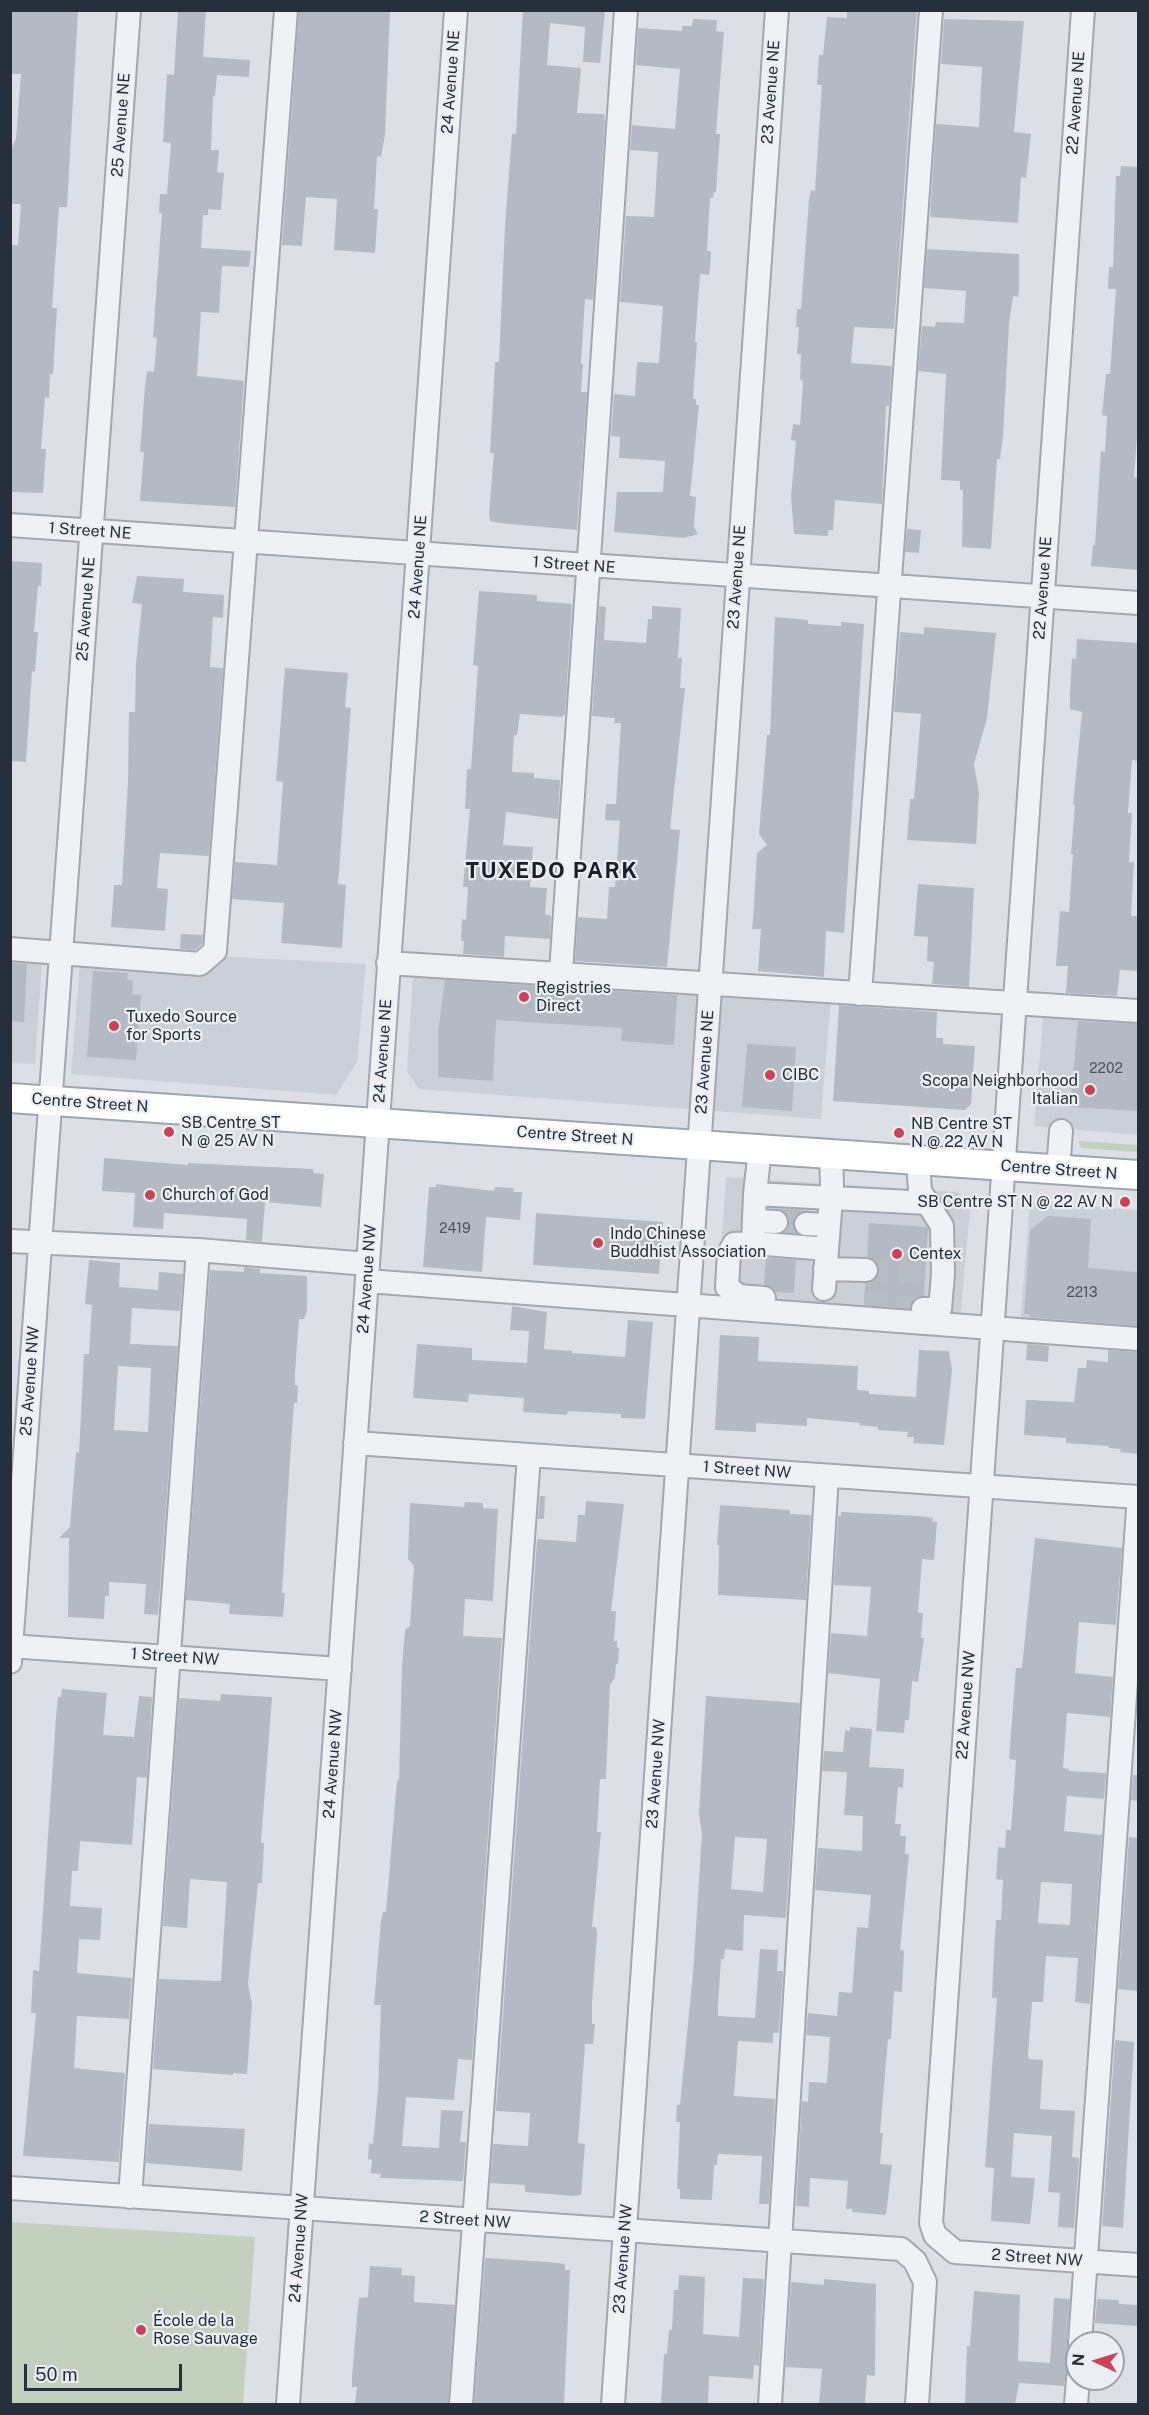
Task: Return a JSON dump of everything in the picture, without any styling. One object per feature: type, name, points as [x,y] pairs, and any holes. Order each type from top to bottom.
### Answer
[{"type":"main road","name":"Centre Street N","points":[[10,1098],[1138,1175]]},
{"type":"street","name":"25 Avenue NE","points":[[49,1100],[129,10]]},
{"type":"street","points":[[10,949],[200,964],[215,951],[286,10]]},
{"type":"street","name":"24 Avenue NE","points":[[378,1123],[456,10]]},
{"type":"street","points":[[561,972],[626,10]]},
{"type":"street","name":"23 Avenue NE","points":[[699,1144],[777,10]]},
{"type":"street","points":[[860,994],[932,10]]},
{"type":"street","name":"22 Avenue NE","points":[[1002,1166],[1083,10]]},
{"type":"street","name":"1 Street NE","points":[[10,525],[1138,603]]},
{"type":"street","points":[[388,963],[561,972],[860,994],[1013,1009],[1138,1011]]},
{"type":"street","points":[[1013,1009],[1061,1019]]},
{"type":"street","name":"25 Avenue NW","points":[[11,1651],[49,1100]]},
{"type":"street","name":"24 Avenue NW","points":[[288,2404],[378,1123]]},
{"type":"street","points":[[1058,1170],[1061,1131]]},
{"type":"street","name":"23 Avenue NW","points":[[613,2404],[699,1144]]},
{"type":"street","points":[[760,1149],[755,1194],[761,1229],[825,1269],[866,1270]]},
{"type":"street","points":[[825,1269],[818,1224],[831,1198],[831,1154]]},
{"type":"street","points":[[918,1160],[920,1191],[942,1227],[934,1274],[939,1309],[923,1309]]},
{"type":"street","name":"22 Avenue NW","points":[[940,2241],[931,2223],[1002,1166]]},
{"type":"street","points":[[755,1194],[929,1203]]},
{"type":"street","points":[[761,1229],[734,1244],[729,1253],[727,1287],[739,1296],[864,1304]]},
{"type":"street","points":[[10,1241],[198,1250],[367,1272],[688,1306],[1138,1339]]},
{"type":"street","points":[[130,2197],[198,1250]]},
{"type":"street","name":"1 Street NW","points":[[355,1443],[1138,1497]]},
{"type":"street","points":[[461,2404],[529,1455]]},
{"type":"street","points":[[770,2404],[827,1476]]},
{"type":"street","points":[[1081,2331],[1138,1509]]},
{"type":"street","name":"1 Street NW","points":[[11,1651],[168,1657],[339,1669]]},
{"type":"street","name":"2 Street NW","points":[[10,2188],[901,2249],[915,2262],[925,2282],[917,2404]]},
{"type":"street","name":"2 Street NW","points":[[940,2241],[955,2252],[1138,2265]]},
{"type":"shaded area","points":[[10,946],[43,949],[35,1064],[11,1063]]},
{"type":"shaded area","points":[[81,949],[366,964],[357,1062],[336,1095],[71,1074]]},
{"type":"shaded area","points":[[414,957],[832,985],[821,1119],[419,1089],[407,1072]]},
{"type":"shaded area","points":[[1044,1005],[1138,1011],[1138,1135],[1034,1126]]},
{"type":"shaded area","points":[[726,1177],[958,1192],[970,1209],[960,1321],[717,1303]]},
{"type":"shaded area","points":[[1030,1202],[1138,1210],[1138,1335],[1020,1326]]},
{"type":"green space","points":[[1078,1141],[1138,1145],[1138,1152],[1081,1148]]},
{"type":"green space","name":"École de la Rose Sauvage","points":[[10,2222],[255,2237],[243,2404],[11,2404]]},
{"type":"building","points":[[10,10],[78,10],[67,207],[59,207],[52,308],[57,308],[53,374],[50,374],[49,398],[45,397],[41,449],[46,449],[43,493],[10,492],[10,245],[18,245],[21,204],[10,204],[10,153],[16,138],[21,74],[10,74]]},
{"type":"building","points":[[178,10],[206,10],[203,57],[250,60],[249,77],[217,75],[215,96],[213,96],[211,150],[219,150],[217,172],[224,173],[221,210],[208,209],[208,215],[203,215],[201,248],[251,251],[249,267],[222,266],[219,313],[201,312],[197,376],[244,381],[235,507],[140,501],[144,452],[140,452],[145,386],[147,371],[154,372],[157,338],[153,337],[162,213],[159,213],[160,194],[167,194],[171,143],[163,142],[167,74],[174,75]]},
{"type":"building","points":[[299,10],[390,10],[385,135],[381,157],[377,156],[374,209],[378,209],[375,253],[334,250],[337,199],[306,197],[302,246],[282,245]]},
{"type":"building","points":[[523,10],[605,12],[600,63],[583,62],[585,27],[550,23],[547,65],[581,68],[577,113],[604,114],[605,123],[593,300],[585,299],[581,392],[587,392],[577,530],[499,523],[490,521],[489,514],[494,453],[490,453],[495,362],[499,362],[505,225],[512,134],[516,134]]},
{"type":"building","points":[[847,10],[917,10],[894,329],[854,327],[851,363],[892,366],[889,406],[886,406],[882,504],[835,500],[833,530],[828,530],[828,536],[794,534],[791,497],[796,441],[791,440],[793,424],[800,425],[803,382],[800,379],[801,354],[797,354],[799,327],[796,327],[797,309],[801,309],[809,199],[811,190],[815,191],[822,85],[817,85],[819,55],[823,55],[827,17],[847,18]]},
{"type":"building","points":[[693,19],[717,20],[716,31],[724,32],[716,134],[720,134],[716,192],[713,198],[710,198],[708,230],[707,251],[711,251],[710,270],[709,275],[700,274],[695,342],[697,342],[693,399],[696,399],[696,405],[699,405],[690,496],[696,497],[694,527],[698,534],[684,538],[614,532],[617,492],[663,492],[665,461],[619,458],[620,437],[611,436],[614,394],[635,396],[637,362],[659,363],[663,306],[620,302],[626,216],[654,217],[658,152],[630,150],[632,125],[675,129],[680,69],[636,65],[638,28],[682,31],[682,26],[692,26]]},
{"type":"building","points":[[944,19],[1024,21],[1014,132],[1031,134],[1026,178],[1021,177],[1018,223],[930,217],[936,124],[979,127],[982,67],[941,64]]},
{"type":"building","points":[[1121,166],[1138,167],[1138,424],[1134,477],[1138,478],[1138,570],[1091,566],[1093,545],[1095,545],[1101,451],[1105,452],[1107,416],[1102,415],[1106,374],[1110,374],[1116,289],[1108,289],[1109,267],[1113,267],[1116,176],[1120,176]]},
{"type":"building","points":[[927,249],[1019,254],[1019,291],[1018,297],[1013,296],[1009,324],[1003,436],[1000,459],[997,459],[991,549],[962,547],[963,490],[960,490],[960,481],[941,480],[946,374],[918,371],[922,326],[935,327],[936,322],[964,323],[966,291],[924,288]]},
{"type":"building","points":[[907,529],[921,530],[919,553],[905,552]]},
{"type":"building","points":[[10,561],[42,563],[34,632],[38,632],[35,672],[32,671],[26,762],[10,761]]},
{"type":"building","points":[[137,576],[184,579],[183,592],[224,595],[223,618],[213,617],[210,667],[223,668],[209,856],[160,853],[157,888],[168,889],[165,931],[111,927],[114,885],[122,885],[128,783],[129,712],[135,712],[136,664],[142,604],[132,603]]},
{"type":"building","points":[[479,591],[537,595],[537,601],[572,604],[565,714],[562,717],[520,714],[517,735],[514,735],[512,772],[534,773],[534,778],[560,780],[558,819],[506,812],[503,845],[533,847],[530,887],[547,888],[545,914],[551,916],[550,939],[505,936],[504,957],[463,954],[464,941],[461,941],[462,919],[466,920],[468,887],[463,887],[470,809],[465,809],[467,769],[471,769],[478,666],[473,665]]},
{"type":"building","points":[[599,606],[606,607],[604,640],[646,643],[648,619],[652,619],[652,606],[681,608],[678,658],[682,658],[680,688],[685,688],[670,829],[680,830],[667,967],[575,961],[578,917],[607,919],[609,887],[615,887],[620,821],[605,820],[606,804],[616,804],[621,723],[614,723],[615,718],[592,716]]},
{"type":"building","points":[[775,617],[808,620],[808,624],[841,626],[841,622],[864,624],[844,933],[826,931],[824,977],[758,971],[761,929],[752,929],[757,853],[767,845],[759,834],[767,735],[770,735]]},
{"type":"building","points":[[924,627],[996,633],[987,718],[974,764],[979,793],[976,844],[907,840],[910,799],[914,799],[921,714],[894,712],[900,632],[924,634]]},
{"type":"building","points":[[1077,639],[1138,643],[1138,761],[1132,760],[1128,813],[1132,813],[1129,862],[1134,862],[1131,916],[1138,916],[1138,971],[1120,970],[1117,996],[1066,993],[1068,966],[1056,966],[1060,911],[1069,912],[1073,854],[1071,854],[1075,805],[1073,805],[1082,712],[1070,709],[1072,658],[1076,659]]},
{"type":"building","points":[[285,668],[348,673],[345,707],[351,708],[338,884],[346,885],[342,948],[281,943],[284,903],[232,899],[235,862],[277,865],[283,782],[276,781]]},
{"type":"building","points":[[918,884],[974,888],[969,987],[932,984],[934,962],[927,961],[928,937],[914,936]]},
{"type":"building","points":[[181,934],[203,935],[202,944],[195,950],[180,949]]},
{"type":"building","points":[[10,963],[27,964],[24,1022],[10,1021]]},
{"type":"building","name":"Tuxedo Source for Sports","points":[[93,971],[128,973],[127,980],[133,980],[132,994],[141,995],[136,1060],[87,1057]]},
{"type":"building","points":[[445,980],[677,995],[674,1045],[621,1041],[622,1028],[496,1020],[493,1081],[438,1077],[438,1033]]},
{"type":"building","points":[[839,1005],[937,1012],[936,1038],[943,1038],[943,1044],[975,1046],[971,1104],[965,1110],[833,1101]]},
{"type":"building","points":[[1078,1021],[1138,1024],[1138,1111],[1070,1107]]},
{"type":"building","name":"CIBC","points":[[747,1044],[796,1047],[792,1111],[742,1107]]},
{"type":"building","points":[[104,1158],[188,1165],[188,1163],[313,1169],[313,1173],[324,1174],[321,1207],[265,1202],[262,1242],[246,1240],[247,1219],[164,1213],[163,1229],[133,1227],[135,1193],[102,1191]]},
{"type":"building","points":[[436,1184],[494,1191],[495,1187],[514,1188],[513,1192],[522,1192],[520,1220],[486,1217],[482,1272],[423,1267],[429,1187],[436,1187]]},
{"type":"building","points":[[777,1209],[808,1210],[794,1217],[793,1224],[796,1233],[784,1232],[789,1223],[788,1216]]},
{"type":"building","name":"Indo Chinese Buddhist Association","points":[[536,1213],[663,1222],[659,1274],[533,1265]]},
{"type":"building","points":[[1048,1216],[1091,1219],[1088,1268],[1138,1272],[1138,1326],[1029,1317],[1029,1314],[1024,1314],[1030,1230]]},
{"type":"building","name":"Centex","points":[[869,1223],[928,1229],[924,1296],[916,1298],[910,1308],[864,1305],[865,1283],[873,1282],[879,1271],[878,1263],[867,1257]]},
{"type":"building","points":[[766,1258],[796,1260],[794,1293],[776,1292],[764,1284]]},
{"type":"building","points":[[89,1260],[120,1263],[119,1287],[158,1290],[159,1272],[183,1274],[180,1311],[132,1308],[130,1344],[178,1346],[158,1615],[144,1614],[146,1584],[109,1582],[109,1596],[105,1596],[104,1619],[68,1617],[69,1538],[59,1538],[70,1527],[76,1452],[79,1453],[84,1354],[89,1354],[92,1305],[85,1304]],"holes":[[[118,1366],[151,1368],[148,1432],[114,1430]]]},
{"type":"building","points":[[244,1267],[260,1269],[260,1273],[307,1276],[307,1311],[304,1319],[299,1319],[295,1372],[295,1385],[298,1386],[297,1403],[294,1403],[290,1459],[282,1593],[285,1593],[283,1617],[229,1614],[230,1604],[186,1600],[210,1270],[244,1272]]},
{"type":"building","points":[[512,1306],[547,1312],[544,1349],[572,1351],[572,1353],[625,1357],[628,1320],[653,1322],[645,1419],[621,1418],[621,1414],[568,1411],[567,1415],[523,1412],[524,1398],[469,1394],[468,1402],[413,1398],[417,1344],[472,1348],[472,1360],[527,1363],[529,1331],[510,1330]]},
{"type":"building","points":[[720,1335],[759,1337],[758,1361],[858,1366],[857,1390],[869,1391],[869,1394],[916,1397],[919,1350],[949,1351],[952,1370],[944,1445],[913,1443],[914,1437],[907,1437],[908,1432],[878,1430],[878,1427],[859,1425],[860,1423],[807,1418],[807,1426],[756,1423],[756,1432],[715,1430]]},
{"type":"building","points":[[1027,1344],[1049,1346],[1048,1362],[1026,1360]]},
{"type":"building","points":[[1108,1350],[1138,1352],[1138,1454],[1120,1452],[1121,1449],[1109,1448],[1109,1446],[1066,1443],[1066,1438],[1024,1435],[1026,1400],[1074,1402],[1078,1368],[1086,1368],[1087,1360],[1108,1362]]},
{"type":"building","points":[[540,1496],[545,1496],[544,1519],[538,1519]]},
{"type":"building","points":[[586,1501],[624,1504],[611,1611],[616,1611],[614,1641],[617,1641],[617,1648],[619,1648],[618,1664],[616,1664],[615,1678],[610,1684],[606,1779],[600,1779],[597,1832],[601,1832],[592,1927],[596,1927],[597,1934],[592,2003],[592,2024],[595,2024],[593,2044],[585,2044],[578,2143],[585,2144],[581,2195],[573,2196],[525,2192],[525,2185],[490,2183],[493,2144],[528,2146],[530,2113],[496,2111],[537,1539],[576,1542],[578,1515],[585,1515]]},
{"type":"building","points":[[465,1502],[483,1503],[483,1508],[498,1509],[493,1601],[465,1599],[463,1636],[502,1638],[472,2060],[458,2059],[454,2100],[406,2097],[402,2146],[439,2148],[441,2110],[463,2111],[460,2142],[466,2142],[463,2181],[380,2178],[381,2174],[371,2173],[372,2160],[368,2159],[369,2143],[373,2144],[378,2091],[381,2005],[374,2005],[381,1921],[383,1912],[386,1912],[397,1780],[399,1781],[402,1666],[405,1630],[410,1626],[414,1566],[408,1559],[410,1503],[464,1507]]},
{"type":"building","points":[[720,1505],[790,1510],[790,1514],[811,1515],[806,1600],[718,1595],[719,1545],[717,1545]]},
{"type":"building","points":[[841,1512],[919,1516],[933,1518],[932,1521],[937,1522],[934,1560],[922,1559],[918,1613],[923,1613],[921,1638],[924,1638],[918,1682],[912,1681],[909,1720],[905,1720],[904,1733],[876,1731],[880,1679],[828,1673],[831,1633],[867,1636],[871,1587],[834,1585],[838,1516],[841,1516]]},
{"type":"building","points":[[1035,1538],[1122,1548],[1116,1625],[1079,1622],[1075,1673],[1113,1677],[1110,1717],[1067,1713],[1063,1768],[1069,1771],[1106,1773],[1104,1799],[1067,1796],[1064,1831],[1102,1835],[1090,2004],[1075,2002],[1078,1958],[1046,1956],[1043,2002],[1032,2002],[1028,2055],[1029,2059],[1043,2060],[1040,2109],[1075,2111],[1072,2157],[1079,2158],[1074,2228],[1058,2227],[1060,2193],[1048,2192],[1052,2136],[1014,2133],[1011,2177],[1035,2178],[1030,2224],[991,2221],[994,2168],[985,2167],[997,1998],[992,1998],[994,1951],[996,1920],[1001,1920],[1003,1880],[996,1879],[998,1847],[1005,1848],[1006,1830],[1011,1830],[1016,1760],[1009,1759],[1016,1668],[1022,1668]],"holes":[[[1041,1882],[1072,1884],[1070,1925],[1038,1923]]]},
{"type":"building","points":[[62,1689],[107,1693],[103,1735],[134,1737],[139,1696],[152,1697],[147,1778],[137,1777],[132,1845],[80,1841],[78,1871],[72,1871],[70,1906],[102,1908],[100,1940],[79,1939],[77,1973],[132,1978],[129,2019],[77,2016],[74,2068],[125,2073],[119,2162],[23,2156],[36,2013],[31,2013],[33,1970],[39,1971],[56,1717],[58,1697],[61,1697]]},
{"type":"building","points":[[221,1694],[272,1697],[261,1843],[264,1843],[262,1883],[258,1883],[248,1984],[252,2004],[247,2074],[233,2073],[233,2075],[153,2069],[159,1979],[221,1981],[227,1882],[190,1879],[187,1928],[163,1926],[179,1698],[220,1701]]},
{"type":"building","points":[[706,1696],[800,1703],[786,1918],[744,1915],[743,1951],[725,1949],[724,1959],[721,1959],[718,2005],[718,2016],[755,2018],[760,1949],[778,1950],[777,1971],[783,1971],[779,2033],[773,2033],[773,2043],[738,2041],[734,2096],[775,2099],[769,2204],[759,2204],[762,2156],[718,2154],[717,2165],[714,2165],[712,2200],[680,2199],[680,2189],[677,2189],[680,2122],[676,2122],[677,2105],[680,2105],[693,1973],[702,1834],[699,1814]],"holes":[[[735,1837],[767,1839],[763,1892],[731,1889]]]},
{"type":"building","points":[[850,1727],[872,1729],[869,1767],[904,1769],[903,1788],[898,1787],[895,1824],[901,1824],[900,1836],[906,1836],[905,1854],[909,1854],[900,1950],[904,1951],[902,1992],[894,1991],[880,2133],[883,2133],[880,2164],[892,2165],[886,2215],[852,2212],[853,2209],[846,2209],[848,2181],[810,2178],[809,2207],[796,2206],[802,2101],[808,2102],[809,2082],[827,2083],[830,2037],[806,2035],[808,2013],[837,2016],[839,1992],[852,1993],[857,1927],[868,1928],[871,1895],[815,1890],[818,1848],[862,1851],[863,1816],[844,1815],[847,1772],[822,1771],[824,1751],[843,1752],[845,1730],[850,1731]]},
{"type":"building","points":[[1133,1775],[1138,1775],[1138,1801],[1131,1800]]},
{"type":"building","points":[[1129,1837],[1138,1838],[1138,1991],[1118,1989]]},
{"type":"building","points":[[1115,2040],[1134,2042],[1123,2228],[1102,2226]]},
{"type":"building","points":[[149,2124],[245,2129],[242,2171],[146,2163]]},
{"type":"building","points":[[485,2258],[565,2264],[565,2270],[570,2270],[564,2404],[474,2404]]},
{"type":"building","points":[[370,2266],[402,2268],[401,2275],[415,2276],[414,2302],[455,2305],[448,2404],[355,2404],[357,2387],[352,2387],[352,2377],[359,2298],[368,2297]]},
{"type":"building","points":[[679,2275],[705,2277],[703,2334],[739,2337],[743,2278],[764,2279],[759,2366],[754,2365],[753,2379],[709,2376],[708,2404],[661,2404],[664,2354],[667,2354],[669,2330],[672,2330],[674,2290],[678,2290]]},
{"type":"building","points":[[824,2279],[876,2284],[875,2376],[867,2375],[865,2403],[819,2404],[822,2369],[786,2367],[791,2282],[824,2285]]},
{"type":"building","points":[[974,2291],[1020,2295],[1018,2361],[1050,2363],[1054,2298],[1070,2299],[1068,2331],[1065,2331],[1064,2386],[1019,2383],[1015,2404],[965,2404],[967,2346],[970,2346]]},
{"type":"building","points":[[1097,2299],[1119,2300],[1119,2304],[1138,2305],[1138,2326],[1095,2323]]},
{"type":"tunnel","points":[[776,1222],[806,1224]]},
{"type":"tunnel","points":[[866,1270],[925,1273]]},
{"type":"tunnel","points":[[864,1304],[923,1309]]},
{"type":"place","name":"Registries Direct","points":[[524,997]]},
{"type":"place","name":"Tuxedo Source for Sports","points":[[114,1026]]},
{"type":"place","name":"CIBC","points":[[770,1075]]},
{"type":"place","name":"Scopa Neighborhood Italian","points":[[1090,1090]]},
{"type":"place","name":"SB Centre ST N @ 25 AV N","points":[[169,1132]]},
{"type":"place","name":"NB Centre ST N @ 22 AV N","points":[[899,1133]]},
{"type":"place","name":"Church of God","points":[[150,1195]]},
{"type":"place","name":"SB Centre ST N @ 22 AV N","points":[[1125,1202]]},
{"type":"place","name":"Indo Chinese Buddhist Association","points":[[598,1243]]},
{"type":"place","name":"Centex","points":[[897,1254]]},
{"type":"place","name":"École de la Rose Sauvage","points":[[141,2330]]},
{"type":"district","name":"TUXEDO PARK","points":[[552,871]]}]
